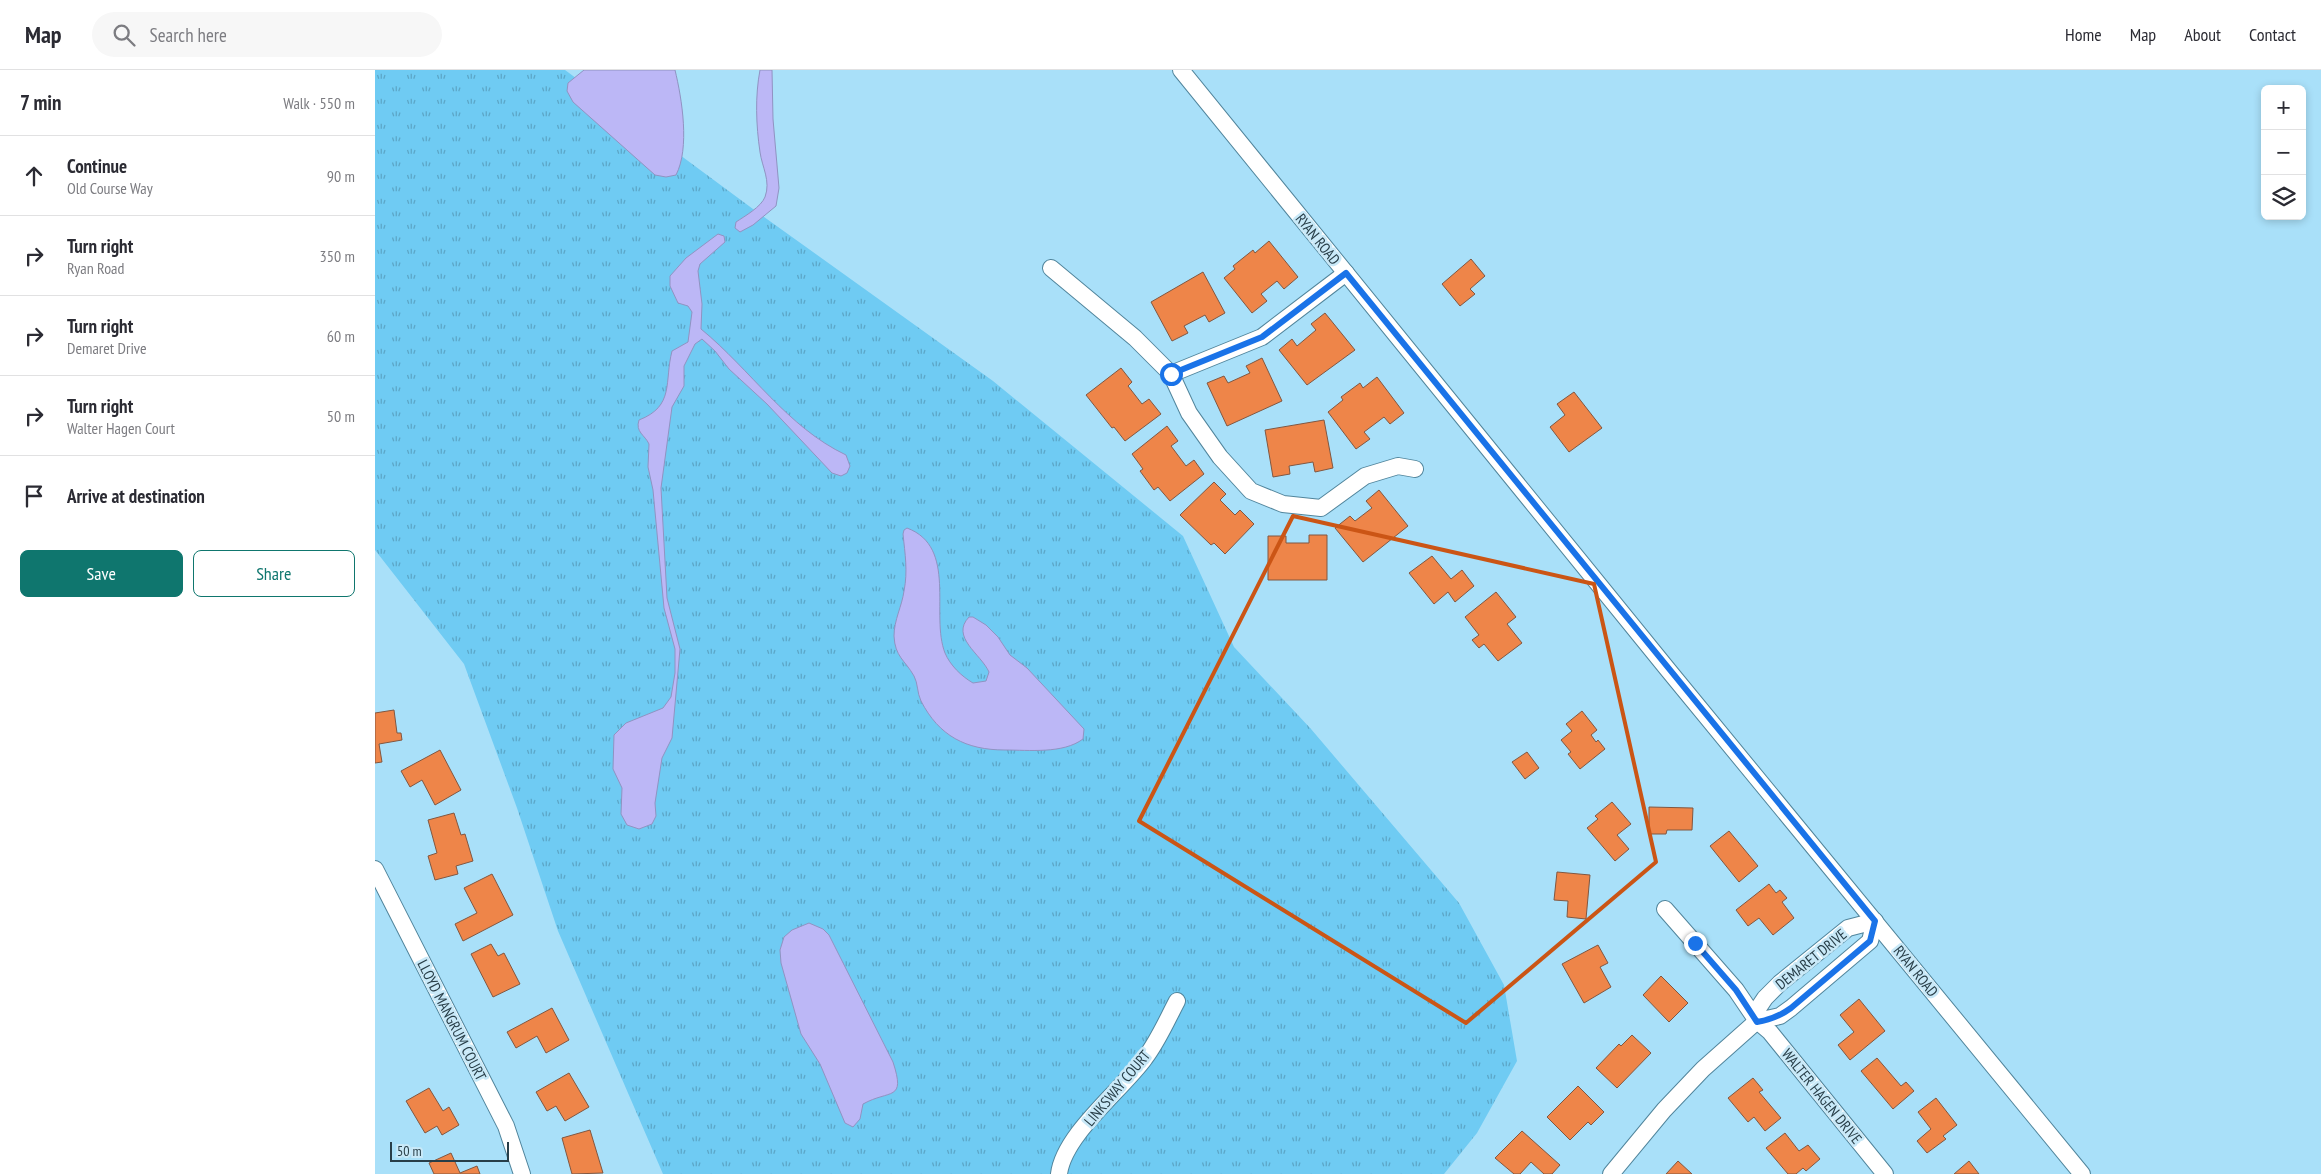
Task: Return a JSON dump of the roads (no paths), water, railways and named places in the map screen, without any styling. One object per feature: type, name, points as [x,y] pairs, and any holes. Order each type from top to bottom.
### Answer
[{"type":"street","name":"RYAN ROAD","points":[[1181,70],[2082,1174]]},
{"type":"street","points":[[1051,268],[1135,338],[1171,374],[1189,412],[1220,456],[1251,491],[1283,504],[1321,508],[1365,476],[1398,466],[1415,469]]},
{"type":"street","points":[[1171,374],[1262,337],[1346,273]]},
{"type":"street","name":"LLOYD MANGRUM COURT","points":[[375,869],[506,1126],[522,1174]]},
{"type":"street","name":"WALTER HAGEN DRIVE","points":[[1665,909],[1736,990],[1757,1022],[1770,1032],[1885,1174]]},
{"type":"street","name":"DEMARET DRIVE","points":[[1611,1174],[1664,1110],[1703,1069],[1757,1022],[1780,1016],[1870,941],[1875,921],[1848,928],[1780,983],[1765,998],[1757,1010],[1757,1022]]},
{"type":"street","name":"LINKSWAY COURT","points":[[1059,1174],[1071,1145],[1093,1114],[1146,1058],[1177,1001]]}]
